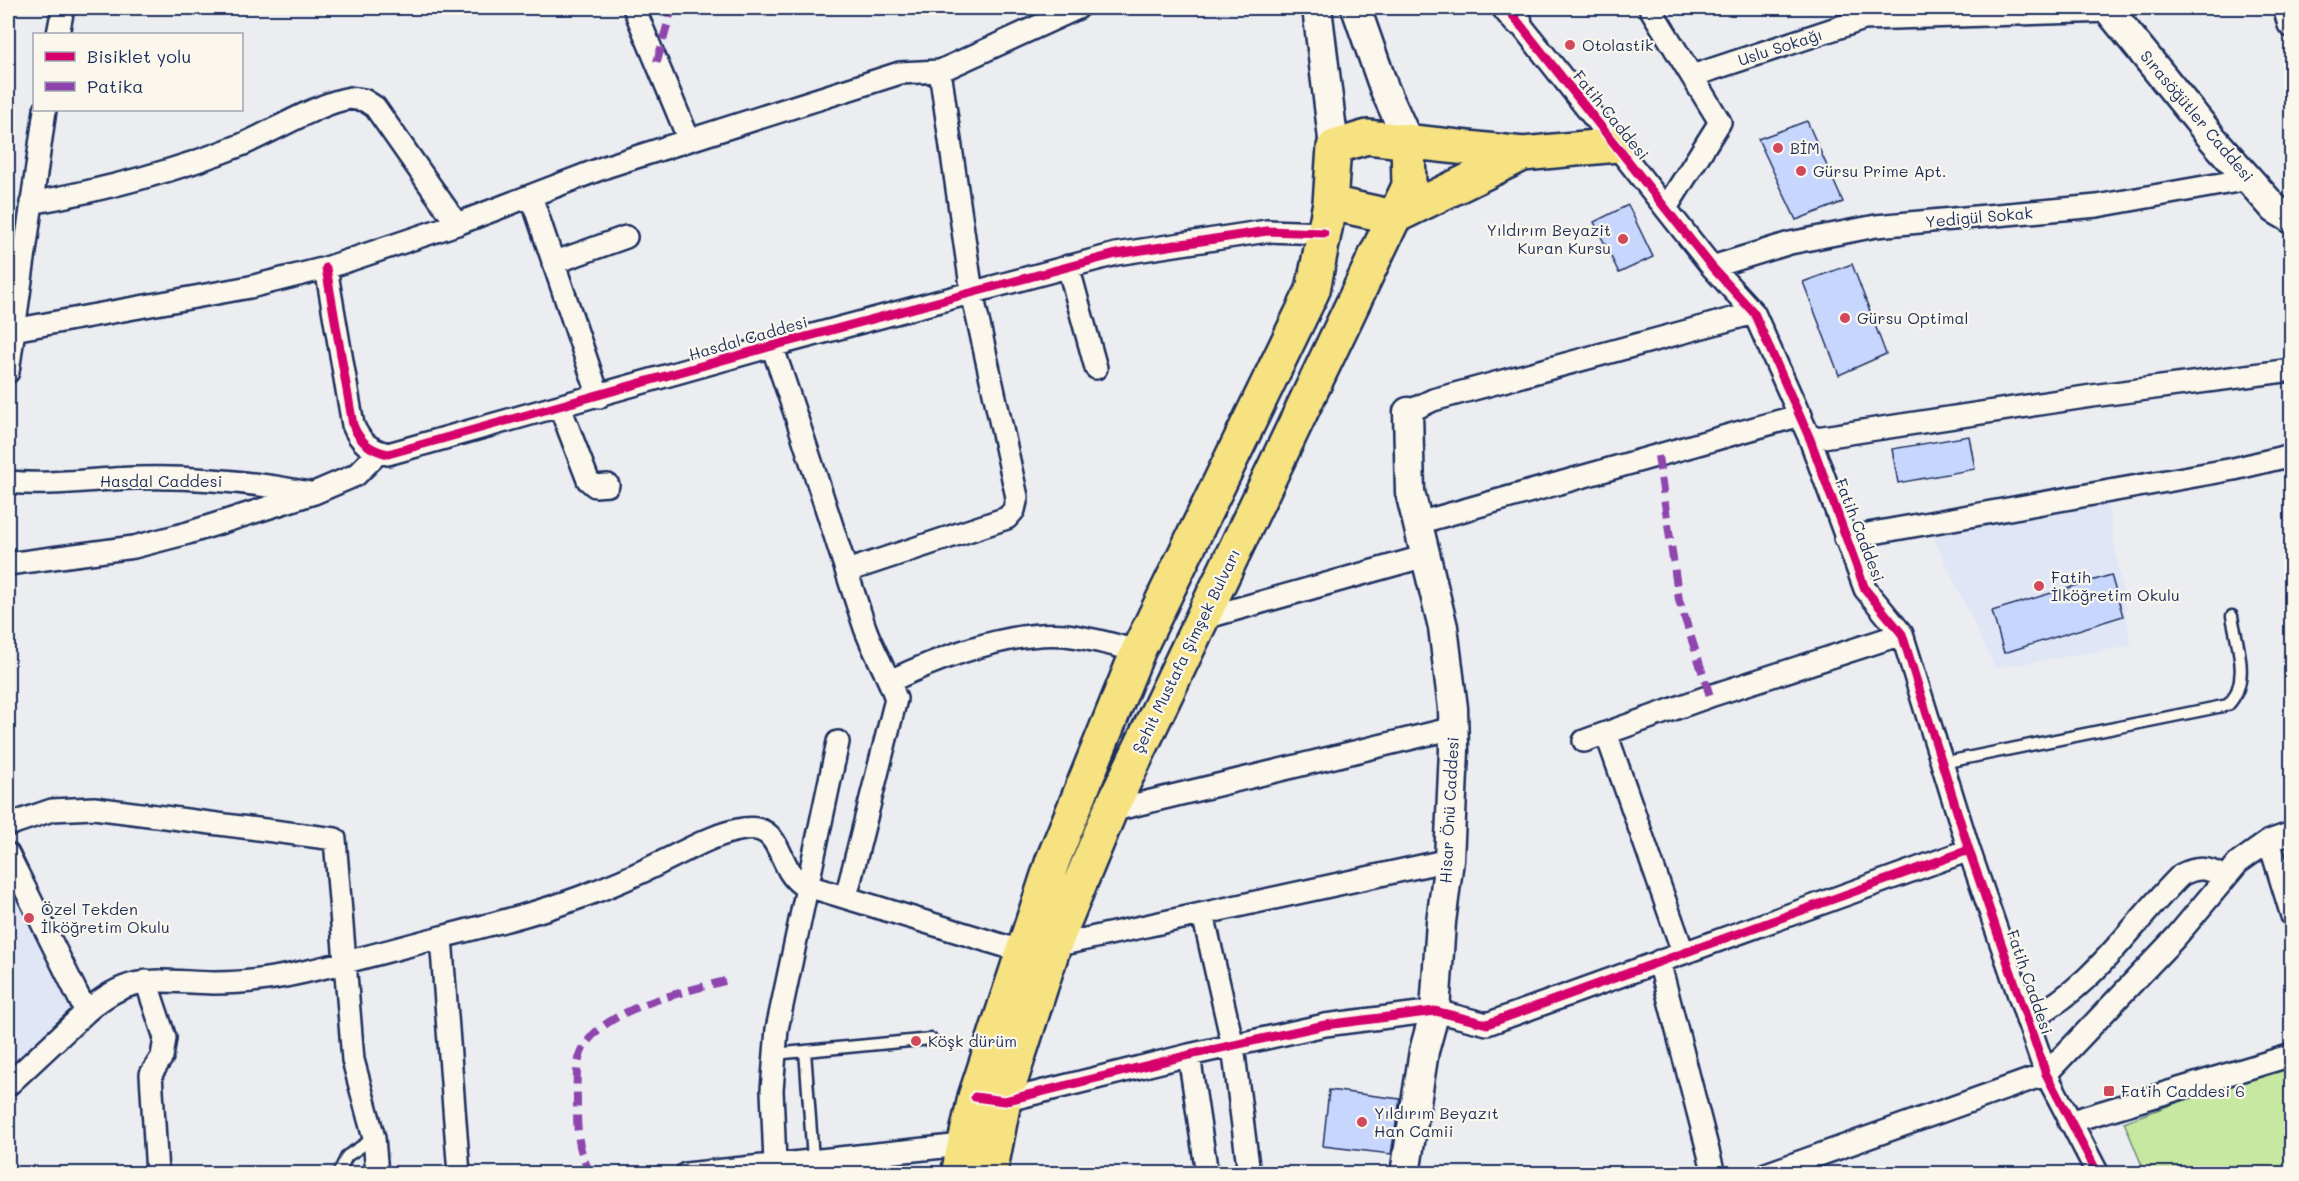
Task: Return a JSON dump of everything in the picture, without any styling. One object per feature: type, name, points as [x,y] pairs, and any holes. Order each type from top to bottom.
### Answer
[{"type":"main road","points":[[1317,8],[1334,147],[1367,137],[1523,154],[1617,145]]},
{"type":"main road","points":[[1356,8],[1384,88],[1408,141]]},
{"type":"main road","points":[[2288,8],[2292,23]]},
{"type":"main road","name":"Sırasöğütler Caddesi","points":[[2112,9],[2249,179],[2275,209],[2292,219]]},
{"type":"main road","name":"Şehit Mustafa Şimşek Bulvarı","points":[[960,1159],[990,1099],[1110,811],[1409,186],[1408,141]]},
{"type":"main road","name":"Şehit Mustafa Şimşek Bulvarı","points":[[990,1173],[990,1099],[1022,951],[1053,860],[1138,651],[1313,290],[1327,218],[1334,147]]},
{"type":"main road","points":[[1327,218],[1394,217],[1523,154]]},
{"type":"main road","name":"Hisar Önü Caddesi","points":[[1405,1173],[1424,1051],[1435,1011],[1454,791],[1454,728],[1443,627],[1410,492],[1408,412]]},
{"type":"street","points":[[58,33],[63,8]]},
{"type":"street","points":[[634,8],[690,140]]},
{"type":"street","points":[[13,330],[250,286],[326,268],[457,224],[608,166],[900,73],[940,71],[1078,8]]},
{"type":"street","points":[[1650,8],[1720,122],[1666,208]]},
{"type":"street","name":"Uslu Sokağı","points":[[1692,76],[1862,13],[2112,9]]},
{"type":"street","name":"Fatih Caddesi","points":[[1513,12],[1712,267],[1754,314],[1801,415],[1865,589],[1902,634],[1969,850],[2046,1074],[2069,1122],[2098,1173]]},
{"type":"street","points":[[848,571],[1007,518],[1014,510],[1017,497],[972,293],[940,71]]},
{"type":"street","points":[[31,204],[90,192],[167,172],[243,144],[350,98],[364,100],[375,107],[457,224]]},
{"type":"street","points":[[8,372],[45,111]]},
{"type":"street","name":"Yedigül Sokak","points":[[1712,267],[1790,243],[1876,226],[2097,206],[2249,179]]},
{"type":"street","points":[[531,196],[598,397]]},
{"type":"street","name":"Hasdal Caddesi","points":[[379,452],[388,454],[598,397],[772,346],[1116,254],[1267,231],[1327,218]]},
{"type":"street","points":[[553,263],[626,237]]},
{"type":"street","points":[[1068,266],[1096,368]]},
{"type":"street","points":[[8,564],[134,547],[188,533],[314,493],[356,475],[379,452],[364,443],[353,425],[326,268]]},
{"type":"street","points":[[1408,412],[1433,400],[1754,314]]},
{"type":"street","points":[[772,346],[866,630],[896,699],[846,897]]},
{"type":"street","points":[[1810,439],[2092,396],[2292,370]]},
{"type":"street","points":[[560,407],[588,480],[595,486],[608,485]]},
{"type":"street","points":[[1418,523],[1801,415]]},
{"type":"street","points":[[1845,538],[2234,469],[2292,455]]},
{"type":"street","name":"Hasdal Caddesi","points":[[8,482],[45,484],[132,478],[196,478],[314,493]]},
{"type":"street","points":[[1201,619],[1426,556]]},
{"type":"street","points":[[1584,741],[1710,696],[1902,634]]},
{"type":"street","points":[[890,681],[939,658],[1034,636],[1081,637],[1138,651]]},
{"type":"street","points":[[1110,811],[1454,728]]},
{"type":"street","points":[[1606,733],[1683,952]]},
{"type":"street","points":[[775,1163],[773,1054],[838,742]]},
{"type":"street","points":[[8,825],[52,810],[94,808],[334,838],[353,1060],[374,1138],[377,1173]]},
{"type":"street","points":[[8,1085],[86,1012],[109,994],[146,981],[243,982],[345,963],[500,923],[582,897],[694,846],[744,829],[760,830],[769,834],[776,841],[790,875],[807,886],[1022,951]]},
{"type":"street","points":[[1766,1173],[2046,1074],[2176,937],[2225,878],[2251,852],[2269,841],[2292,833]]},
{"type":"street","points":[[2269,841],[2292,916]]},
{"type":"street","points":[[990,1099],[1325,1025],[1435,1011],[1487,1024],[1969,850]]},
{"type":"street","points":[[8,854],[86,1012]]},
{"type":"street","points":[[1054,946],[1449,861]]},
{"type":"street","points":[[2027,1020],[2055,1005],[2085,981],[2181,875],[2189,870],[2208,869],[2225,878]]},
{"type":"street","points":[[1203,914],[1233,1046],[1249,1173]]},
{"type":"street","points":[[441,937],[459,1173]]},
{"type":"street","points":[[1659,961],[1714,1173]]},
{"type":"street","points":[[146,981],[165,1038],[162,1057],[151,1074],[157,1173]]},
{"type":"street","points":[[1189,1055],[1207,1173]]},
{"type":"street","points":[[2069,1122],[2292,1055]]},
{"type":"street","points":[[686,1173],[813,1159],[960,1159]]},
{"type":"lane","points":[[1942,763],[2228,705],[2235,698],[2241,682],[2232,616]]},
{"type":"lane","points":[[773,1054],[931,1039]]},
{"type":"lane","points":[[805,1051],[813,1159]]},
{"type":"lane","points":[[338,1173],[347,1156],[374,1138]]},
{"type":"shaded area","name":"Fatih İlköğretim Okulu","points":[[2107,497],[2131,646],[1995,668],[1928,526]]},
{"type":"shaded area","name":"Özel Tekden İlköğretim Okulu","points":[[12,834],[90,1000],[8,1069],[8,836]]},
{"type":"green space","points":[[2291,1061],[2292,1172],[2145,1173],[2124,1122]]},
{"type":"building","name":"Gürsu Prime Apt.","points":[[1807,121],[1843,202],[1796,220],[1758,139]]},
{"type":"building","name":"Yıldırım Beyazit Kuran Kursu","points":[[1628,205],[1653,257],[1619,273],[1594,222]]},
{"type":"building","name":"Gürsu Optimal","points":[[1852,264],[1886,354],[1839,375],[1803,282]]},
{"type":"building","points":[[1969,436],[1975,469],[1898,483],[1892,449]]},
{"type":"building","points":[[2111,575],[2123,616],[2004,653],[1992,611]]},
{"type":"building","name":"Yıldırım Beyazıt Han Camii","points":[[1329,1090],[1400,1099],[1391,1154],[1323,1146]]},
{"type":"marked path","points":[[657,62],[672,8]]},
{"type":"marked path","points":[[1658,456],[1679,600],[1710,696]]},
{"type":"marked path","points":[[591,1174],[583,1156],[577,1122],[577,1071],[581,1053],[590,1038],[605,1025],[644,1005],[725,981]]},
{"type":"cycle path","points":[[1507,8],[1712,267],[1754,313],[1810,439],[1865,589],[1902,634],[1969,850],[2046,1074],[2098,1174]]},
{"type":"cycle path","points":[[326,268],[353,425],[366,444],[388,454],[772,346],[1116,254],[1267,231],[1324,233]]},
{"type":"cycle path","points":[[975,1097],[1004,1101],[1189,1055],[1325,1025],[1435,1011],[1487,1024],[1969,850]]},
{"type":"place","name":"Otolastik","points":[[1570,45]]},
{"type":"place","name":"BİM","points":[[1778,148]]},
{"type":"place","name":"Gürsu Prime Apt.","points":[[1801,171]]},
{"type":"place","name":"Yıldırım Beyazit Kuran Kursu","points":[[1623,239]]},
{"type":"place","name":"Gürsu Optimal","points":[[1845,318]]},
{"type":"place","name":"Fatih İlköğretim Okulu","points":[[2039,586]]},
{"type":"place","name":"Özel Tekden İlköğretim Okulu","points":[[29,918]]},
{"type":"place","name":"Köşk dürüm","points":[[916,1041]]},
{"type":"place","name":"Fatih Caddesi 6","points":[[2109,1091]]},
{"type":"place","name":"Yıldırım Beyazıt Han Camii","points":[[1362,1122]]}]
